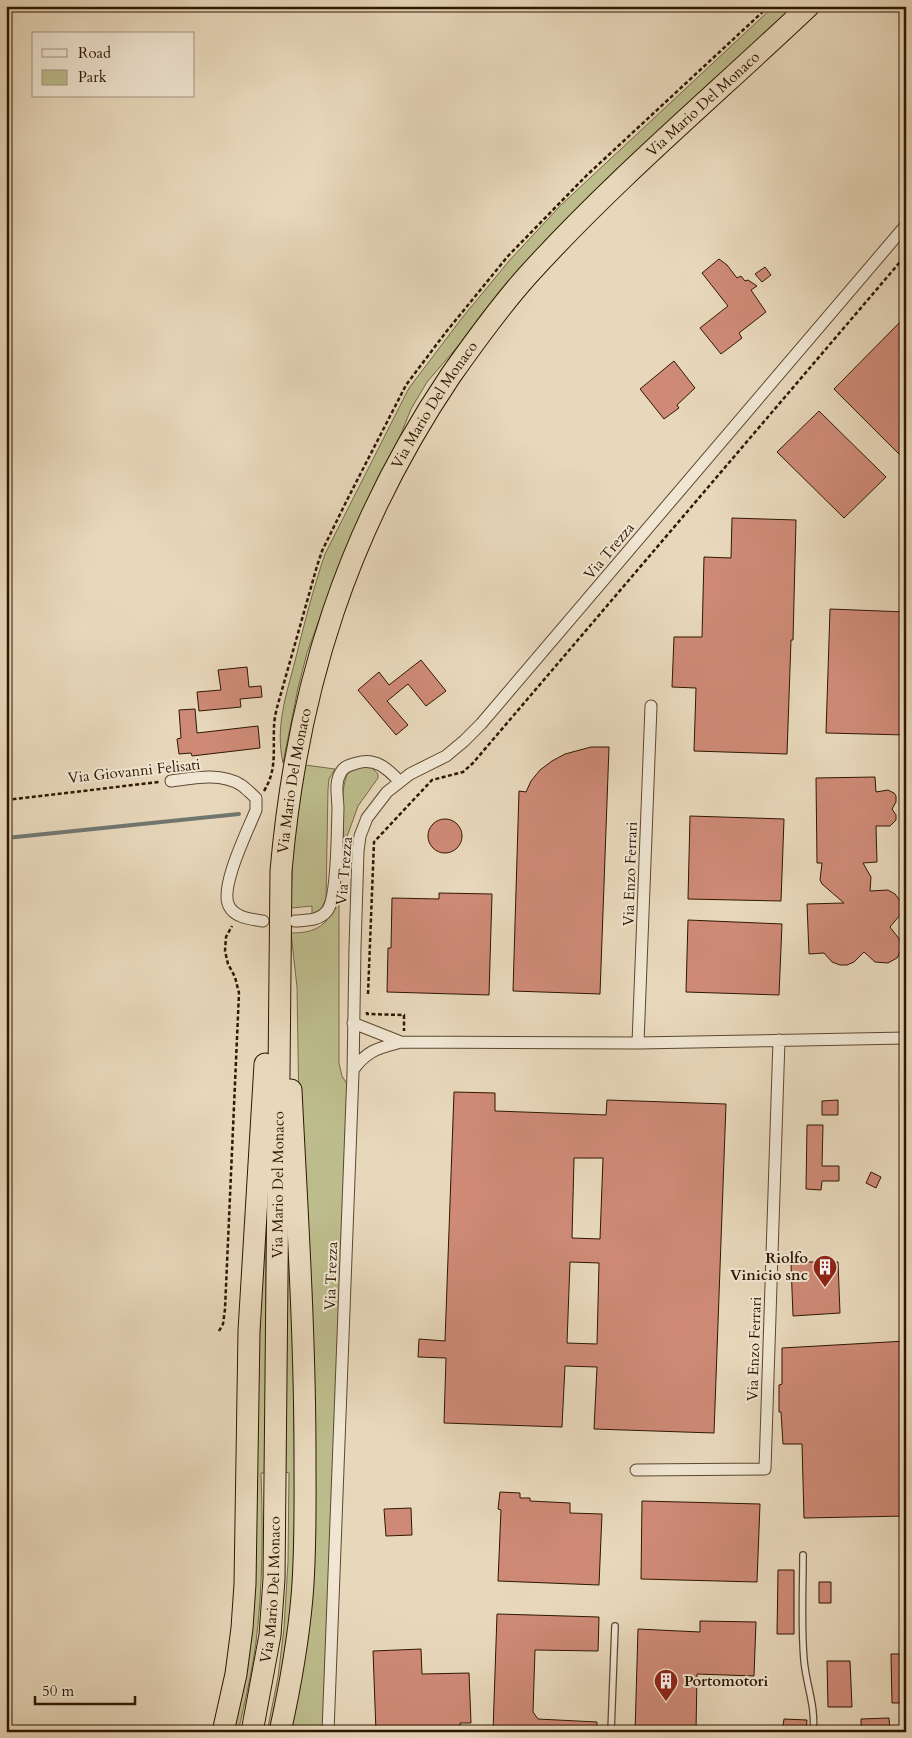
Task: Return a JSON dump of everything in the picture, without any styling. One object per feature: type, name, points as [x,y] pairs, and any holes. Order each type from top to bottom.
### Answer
[{"type":"highway","name":"Via Mario Del Monaco","points":[[252,1732],[271,1628],[274,1579],[281,871],[286,811],[308,698],[329,622],[346,575],[376,504],[417,428],[470,348],[526,276],[624,178],[809,6]]},
{"type":"highway","points":[[223,1732],[236,1674],[243,1611],[249,1331],[254,1236],[267,1037],[279,983]]},
{"type":"highway","points":[[279,983],[289,1053],[295,1146],[303,1343],[305,1511],[302,1596],[298,1639],[280,1732]]},
{"type":"street","name":"Via Trezza","points":[[328,1732],[353,1070],[356,900],[360,836],[367,818],[387,792],[400,781],[446,756],[482,724],[906,225]]},
{"type":"street","name":"Via Enzo Ferrari","points":[[638,1043],[651,706]]},
{"type":"street","points":[[295,921],[316,919],[326,912],[331,904],[334,890],[338,808],[336,782],[341,771],[346,766],[360,762],[374,763],[385,767],[400,781]]},
{"type":"street","name":"Via Giovanni Felisati","points":[[171,781],[221,777],[240,784],[256,798],[256,810],[228,882],[226,898],[229,908],[237,915]]},
{"type":"street","points":[[237,915],[263,920]]},
{"type":"street","points":[[353,1023],[402,1042]]},
{"type":"street","points":[[353,1040],[364,1034],[374,1032]]},
{"type":"street","points":[[353,1070],[362,1058],[382,1048],[402,1042],[638,1043],[906,1038]]},
{"type":"street","points":[[353,1040],[364,1046],[382,1048]]},
{"type":"street","name":"Via Enzo Ferrari","points":[[636,1470],[765,1469],[779,1040]]},
{"type":"lane","points":[[803,1555],[804,1659],[808,1688],[813,1702],[813,1732]]},
{"type":"lane","points":[[611,1732],[614,1626]]},
{"type":"path","points":[[368,995],[374,842],[432,780],[463,772],[473,763],[906,255]]},
{"type":"path","name":"Via Giovanni Felisati","points":[[6,800],[171,781]]},
{"type":"path","points":[[219,1331],[223,1324],[225,1309],[239,994],[236,977],[228,964],[225,951],[226,937],[237,915]]},
{"type":"path","points":[[368,1005],[367,1014],[404,1016],[402,1042]]},
{"type":"green space","points":[[774,6],[795,6],[560,225],[489,305],[459,345],[427,382],[411,409],[399,439],[362,512],[339,565],[307,653],[283,763],[280,737],[288,687],[325,554],[409,388],[462,318],[509,261],[560,206]]},
{"type":"green space","points":[[305,765],[335,769],[329,779],[328,789],[326,898],[321,910],[312,916],[312,906],[291,908],[293,844]]},
{"type":"green space","points":[[371,767],[378,774],[378,778],[358,806],[344,845],[342,806],[344,786],[350,769]]},
{"type":"green space","points":[[339,902],[339,1063],[342,1076],[347,1084],[324,1732],[285,1732],[299,1672],[299,1108],[297,987],[291,933],[300,933],[320,926],[330,917]]},
{"type":"green space","points":[[266,1177],[266,1473],[261,1473],[260,1600],[254,1653],[238,1732],[230,1732],[253,1496]]},
{"type":"green space","points":[[284,1208],[292,1248],[296,1590],[275,1732],[267,1732],[278,1677],[284,1628],[288,1562],[289,1473],[285,1472]]},
{"type":"building","points":[[719,259],[727,265],[737,278],[741,276],[745,281],[748,280],[757,286],[751,290],[766,312],[739,333],[742,338],[721,354],[700,328],[728,306],[702,273]]},
{"type":"building","points":[[765,267],[771,275],[762,282],[755,274]]},
{"type":"building","points":[[906,316],[906,461],[834,389]]},
{"type":"building","points":[[674,361],[695,388],[677,405],[679,408],[664,419],[640,389]]},
{"type":"building","points":[[819,411],[886,477],[844,518],[777,452]]},
{"type":"building","points":[[732,518],[796,520],[793,640],[791,640],[787,754],[694,751],[696,688],[672,687],[674,637],[702,637],[704,557],[731,558]]},
{"type":"building","points":[[830,609],[906,612],[906,735],[826,733]]},
{"type":"building","points":[[421,660],[446,691],[426,706],[408,684],[387,701],[408,725],[396,735],[358,690],[379,672],[389,685]]},
{"type":"building","points":[[247,667],[249,687],[261,686],[262,697],[240,699],[241,707],[199,711],[197,692],[221,690],[218,670]]},
{"type":"building","points":[[195,709],[197,733],[258,726],[260,748],[192,756],[191,753],[179,754],[177,739],[181,738],[179,710]]},
{"type":"building","points":[[591,747],[609,747],[600,994],[513,991],[519,791],[526,792],[531,781],[540,770],[552,761],[565,754]]},
{"type":"building","points":[[875,777],[876,792],[888,790],[896,796],[896,802],[892,809],[896,815],[896,820],[890,826],[876,826],[877,862],[863,863],[871,877],[870,891],[888,890],[895,894],[900,901],[900,915],[890,927],[900,940],[901,950],[897,958],[888,963],[875,962],[864,952],[854,962],[840,965],[832,962],[824,953],[809,954],[807,904],[844,903],[822,884],[820,880],[822,863],[817,863],[816,778]]},
{"type":"building","points":[[690,816],[784,819],[781,901],[688,899]]},
{"type":"building","points":[[445,819],[457,824],[462,836],[457,848],[445,853],[433,848],[428,836],[433,824]]},
{"type":"building","points":[[439,893],[492,894],[489,995],[387,992],[388,948],[391,948],[392,898],[439,899]]},
{"type":"building","points":[[688,920],[782,924],[779,995],[686,992]]},
{"type":"building","points":[[454,1092],[495,1093],[495,1111],[606,1115],[607,1100],[726,1104],[714,1433],[594,1429],[597,1367],[565,1366],[562,1427],[444,1423],[446,1358],[418,1357],[419,1339],[445,1341]],"holes":[[[574,1158],[603,1158],[600,1239],[572,1238]],[[570,1262],[599,1263],[597,1344],[567,1343]]]},
{"type":"building","points":[[838,1100],[838,1115],[822,1115],[822,1101]]},
{"type":"building","points":[[807,1125],[823,1125],[822,1166],[839,1166],[839,1181],[822,1181],[821,1190],[806,1189]]},
{"type":"building","points":[[871,1172],[881,1177],[876,1188],[866,1183]]},
{"type":"building","points":[[838,1262],[840,1313],[793,1316],[791,1264]]},
{"type":"building","points":[[906,1341],[906,1516],[804,1518],[802,1444],[783,1444],[781,1412],[779,1412],[779,1385],[782,1384],[782,1348]]},
{"type":"building","points":[[500,1492],[520,1493],[520,1498],[530,1498],[530,1501],[570,1503],[570,1513],[602,1514],[599,1585],[498,1581],[501,1510],[498,1509]]},
{"type":"building","points":[[642,1501],[760,1504],[757,1582],[641,1579]]},
{"type":"building","points":[[411,1508],[412,1535],[386,1536],[384,1509]]},
{"type":"building","points":[[778,1570],[794,1570],[794,1634],[777,1634]]},
{"type":"building","points":[[819,1582],[831,1582],[831,1603],[819,1603]]},
{"type":"building","points":[[497,1614],[599,1617],[598,1651],[535,1650],[533,1712],[538,1719],[597,1722],[597,1732],[493,1732]]},
{"type":"building","name":"Portomotori","points":[[700,1621],[756,1622],[754,1676],[697,1674],[696,1732],[635,1732],[638,1629],[700,1632]]},
{"type":"building","points":[[421,1649],[422,1674],[469,1673],[471,1723],[460,1723],[461,1732],[376,1732],[373,1651]]},
{"type":"building","points":[[891,1654],[906,1654],[906,1703],[892,1703]]},
{"type":"building","points":[[827,1661],[850,1661],[852,1707],[828,1707]]},
{"type":"building","points":[[889,1718],[890,1732],[861,1732],[861,1719]]},
{"type":"building","points":[[784,1719],[807,1720],[806,1732],[782,1732]]},
{"type":"waterway","points":[[6,838],[239,814]]},
{"type":"place","name":"Riolfo Vinicio snc","points":[[825,1288]]},
{"type":"place","name":"Portomotori","points":[[666,1702]]}]
